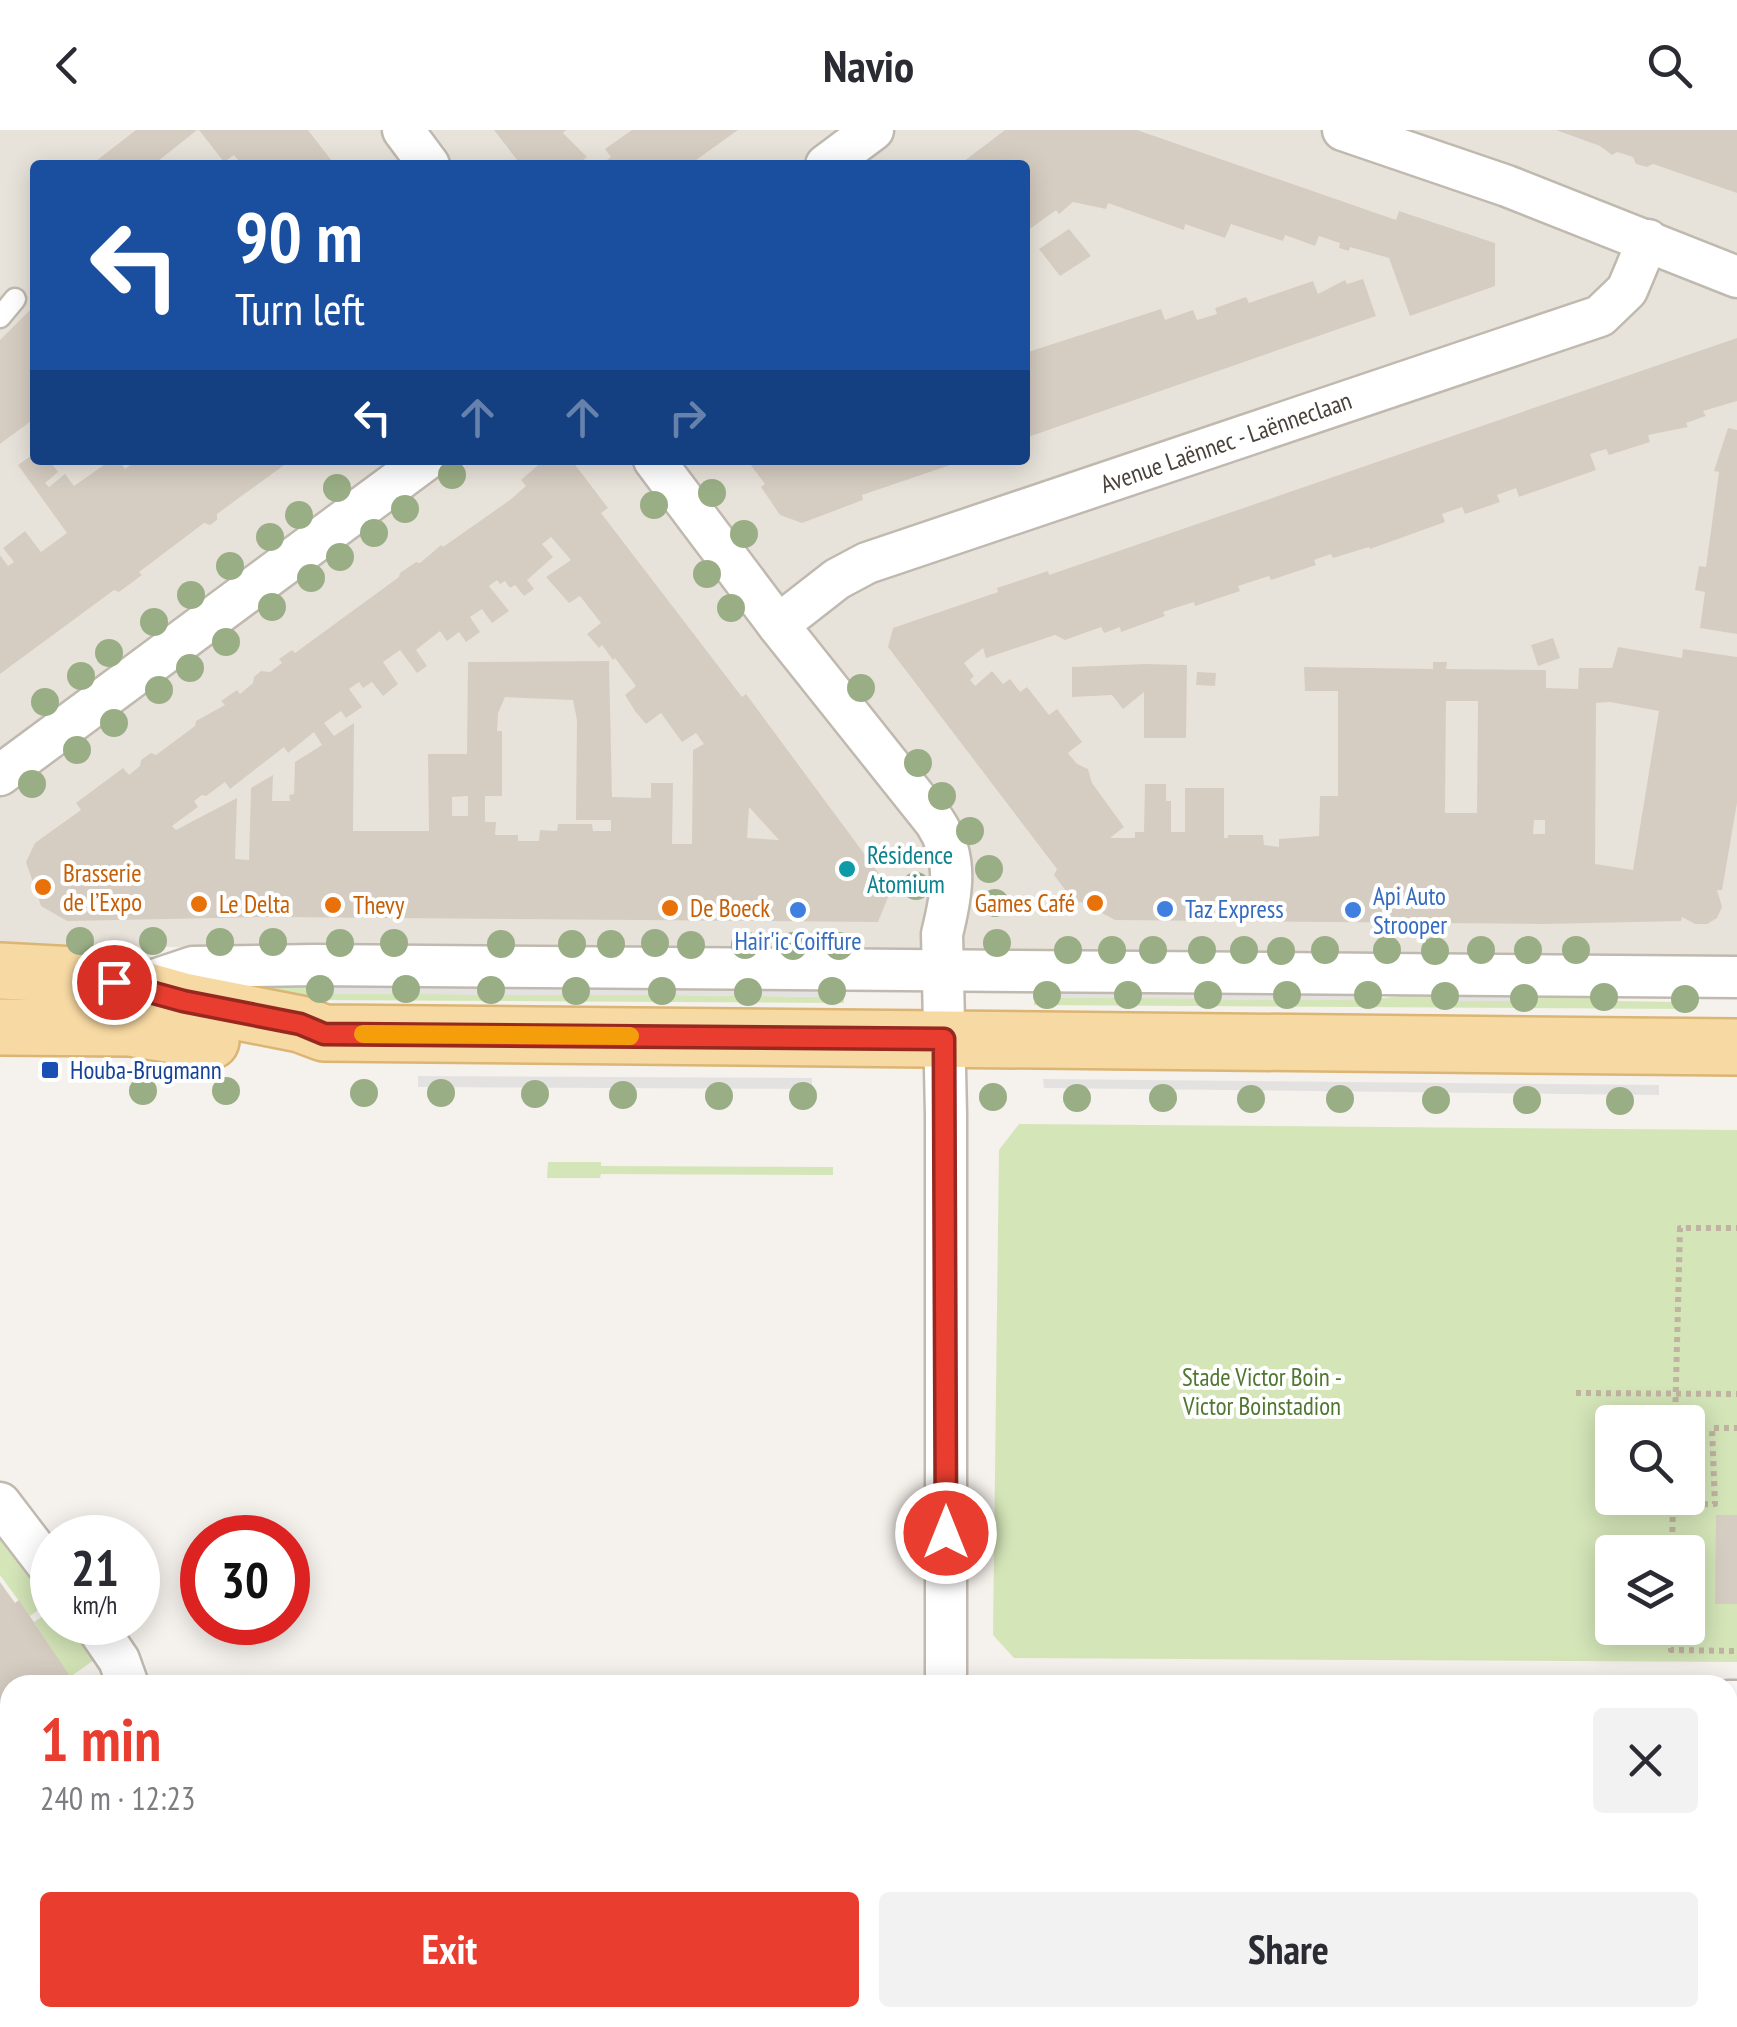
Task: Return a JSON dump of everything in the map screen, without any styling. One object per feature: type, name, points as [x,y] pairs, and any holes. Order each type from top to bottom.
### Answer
[{"type":"main road","points":[[3,960],[300,1024],[324,1034]]},
{"type":"main road","points":[[0,1027],[130,1028],[275,1050],[324,1034],[1737,1047]]},
{"type":"street","points":[[402,130],[426,160]]},
{"type":"street","points":[[833,160],[873,130]]},
{"type":"street","points":[[1343,130],[1507,186],[1737,276]]},
{"type":"street","name":"Avenue Laënnec - Laënneclaan","points":[[778,625],[837,580],[867,563],[1600,316],[1627,290],[1648,240]]},
{"type":"street","points":[[0,775],[419,465]]},
{"type":"street","points":[[658,465],[947,840],[952,861],[949,906],[942,934],[946,1675]]},
{"type":"street","points":[[133,987],[193,967],[314,965],[1737,978]]},
{"type":"street","points":[[0,1503],[30,1542]]},
{"type":"street","points":[[109,1645],[124,1675]]},
{"type":"lane","points":[[0,317],[16,299]]},
{"type":"path","points":[[1676,1405],[1680,1228],[1737,1228]]},
{"type":"path","points":[[1576,1394],[1737,1394]]},
{"type":"path","points":[[1705,1503],[1715,1504],[1712,1428],[1737,1428]]},
{"type":"path","points":[[1671,1645],[1671,1650],[1737,1651]]},
{"type":"shaded area","points":[[0,130],[1737,130],[1737,956],[0,946]]},
{"type":"shaded area","points":[[329,983],[400,983],[399,994],[329,994]]},
{"type":"shaded area","points":[[414,983],[484,983],[483,995],[414,994]]},
{"type":"shaded area","points":[[500,984],[567,984],[567,995],[499,995]]},
{"type":"shaded area","points":[[585,984],[654,985],[653,995],[584,995]]},
{"type":"shaded area","points":[[670,984],[740,985],[740,996],[670,995]]},
{"type":"shaded area","points":[[754,985],[822,985],[822,997],[754,996]]},
{"type":"shaded area","points":[[1057,988],[1121,988],[1120,998],[1057,998]]},
{"type":"shaded area","points":[[1136,988],[1202,989],[1202,999],[1136,998]]},
{"type":"shaded area","points":[[1216,989],[1279,989],[1279,1000],[1216,1000]]},
{"type":"shaded area","points":[[1295,989],[1362,990],[1361,1000],[1295,1000]]},
{"type":"shaded area","points":[[1454,990],[1515,991],[1515,1001],[1454,1001]]},
{"type":"shaded area","points":[[418,1076],[812,1078],[812,1089],[418,1087]]},
{"type":"shaded area","points":[[1043,1079],[1659,1085],[1659,1095],[1044,1088]]},
{"type":"green space","points":[[204,981],[414,983],[414,994],[500,984],[500,995],[567,995],[567,984],[670,984],[670,995],[740,996],[740,985],[754,985],[755,996],[821,997],[822,985],[844,985],[844,1003],[312,1000]]},
{"type":"green space","points":[[1034,988],[1136,988],[1136,998],[1216,989],[1217,1000],[1278,1000],[1279,989],[1375,990],[1375,999],[1454,990],[1454,1001],[1515,1001],[1515,991],[1613,991],[1614,1001],[1676,1002],[1677,992],[1695,991],[1695,1009],[1034,1005]]},
{"type":"green space","name":"Stade Victor Boin - Victor Boinstadion","points":[[1019,1124],[1737,1130],[1737,1662],[1014,1658],[993,1635],[999,1150]]},
{"type":"green space","points":[[548,1162],[601,1162],[601,1166],[833,1167],[833,1175],[601,1174],[600,1178],[547,1178]]},
{"type":"green space","points":[[0,1534],[30,1572],[30,1616],[0,1575]]},
{"type":"green space","points":[[49,1645],[84,1645],[94,1660],[69,1675]]},
{"type":"building","points":[[136,130],[197,130],[159,160],[97,160]]},
{"type":"building","points":[[199,130],[308,130],[331,160],[238,160],[234,155],[222,160]]},
{"type":"building","points":[[494,130],[566,130],[563,133],[587,157],[585,160],[517,160]]},
{"type":"building","points":[[632,130],[738,130],[696,160],[607,160],[611,157],[605,149]]},
{"type":"building","points":[[1005,130],[1137,130],[1396,220],[1399,211],[1495,243],[1495,286],[1410,316],[1389,258],[1350,247],[1349,251],[1339,248],[1340,243],[1319,236],[1315,246],[1285,235],[1283,241],[1231,224],[1225,238],[1185,224],[1184,230],[1108,203],[1106,209],[1073,202],[1030,229],[1030,160],[966,160]]},
{"type":"building","points":[[1556,130],[1737,130],[1737,193],[1653,164],[1636,164],[1633,157],[1617,152],[1612,155],[1600,146]]},
{"type":"building","points":[[1069,229],[1091,256],[1060,276],[1039,249]]},
{"type":"building","points":[[1363,279],[1376,316],[1030,436],[1030,351],[1161,309],[1165,320],[1193,310],[1197,320],[1217,314],[1215,308],[1246,297],[1249,303],[1313,281],[1318,294],[1345,280],[1347,284]]},
{"type":"building","points":[[30,310],[30,422],[0,444],[0,340]]},
{"type":"building","points":[[1737,338],[1737,401],[1703,411],[1706,416],[1686,423],[1688,427],[1648,435],[1650,442],[1609,455],[1606,449],[1590,454],[1596,470],[1519,497],[1516,488],[1497,495],[1500,502],[1465,514],[1462,507],[1442,514],[1445,522],[1370,549],[1333,558],[1331,554],[1314,560],[1316,565],[1238,586],[1240,591],[1163,612],[1165,616],[1121,632],[1120,627],[1104,633],[1101,627],[1065,640],[1055,635],[986,658],[983,648],[964,663],[974,676],[970,680],[975,686],[992,671],[1003,684],[1010,679],[1020,692],[1027,687],[1049,715],[1057,709],[1082,742],[1068,753],[1088,769],[1092,783],[1124,827],[1110,838],[1135,838],[1135,832],[1144,832],[1145,784],[1166,784],[1166,801],[1171,801],[1171,832],[1185,832],[1185,788],[1224,788],[1224,838],[1263,835],[1264,845],[1279,847],[1279,839],[1319,836],[1320,796],[1338,796],[1338,691],[1305,691],[1304,667],[1433,669],[1433,662],[1447,662],[1446,669],[1546,670],[1546,688],[1578,689],[1579,668],[1612,668],[1618,647],[1682,658],[1683,649],[1737,657],[1737,803],[1722,890],[1717,890],[1722,907],[1717,918],[1707,924],[1695,924],[1682,917],[1681,921],[1544,924],[1115,920],[1081,902],[1075,903],[1054,875],[1057,869],[888,647],[893,628],[998,592],[997,588],[1048,571],[1049,575]],"holes":[[[1446,701],[1478,701],[1477,813],[1445,813]],[[1596,703],[1659,711],[1633,870],[1595,864]],[[1534,820],[1545,820],[1545,834],[1533,834]]]},
{"type":"building","points":[[1728,428],[1737,430],[1737,634],[1700,628],[1705,592],[1695,590],[1699,566],[1706,567],[1719,472],[1714,471]]},
{"type":"building","points":[[30,457],[30,465],[53,465],[58,472],[45,483],[49,487],[65,474],[74,486],[104,465],[122,465],[125,469],[130,465],[284,465],[217,514],[217,520],[210,525],[204,523],[139,572],[142,575],[119,592],[114,590],[0,674],[0,555],[8,566],[14,562],[3,548],[25,531],[41,552],[67,533],[18,465]]},
{"type":"building","points":[[538,465],[575,465],[608,508],[601,513],[742,697],[746,694],[891,890],[878,922],[270,917],[67,921],[41,906],[26,862],[35,843],[81,810],[76,803],[123,768],[129,775],[141,760],[151,753],[156,755],[195,726],[196,721],[225,705],[221,701],[237,690],[240,694],[261,671],[270,672],[282,663],[279,659],[292,650],[295,653],[400,573],[420,563],[526,486],[521,480]],"holes":[[[551,537],[571,560],[546,577],[569,603],[580,596],[601,623],[587,634],[615,658],[636,686],[625,695],[635,711],[646,724],[661,713],[682,742],[696,733],[704,744],[693,750],[692,844],[672,844],[673,783],[651,783],[651,798],[612,797],[609,661],[468,662],[467,754],[428,754],[429,831],[353,831],[354,723],[334,736],[324,723],[341,711],[346,718],[362,707],[349,689],[359,682],[363,688],[372,682],[383,696],[398,684],[383,662],[400,650],[417,673],[427,666],[416,650],[440,631],[447,641],[459,632],[466,642],[480,632],[470,617],[482,609],[492,623],[509,611],[489,586],[497,580],[500,584],[505,581],[510,588],[515,585],[524,596],[534,589],[527,580],[553,557],[542,544]],[[505,697],[573,700],[577,720],[576,820],[611,820],[611,831],[593,831],[592,824],[558,824],[557,831],[540,830],[539,841],[518,841],[518,835],[495,835],[496,822],[485,822],[485,796],[502,796],[502,731],[497,731],[498,713]],[[314,732],[322,745],[295,762],[294,794],[289,795],[290,801],[272,801],[273,775],[251,788],[249,860],[235,859],[237,798],[176,830],[172,826],[198,807],[194,801],[202,795],[225,782],[230,789],[284,747],[288,753]],[[468,796],[468,816],[452,816],[452,797]],[[749,807],[779,840],[747,838]]]},
{"type":"building","points":[[751,465],[950,465],[862,495],[863,500],[802,523],[780,515],[761,487],[765,484]]},
{"type":"building","points":[[1553,638],[1560,658],[1538,666],[1531,645]]},
{"type":"building","points":[[1187,665],[1186,738],[1144,738],[1144,692],[1123,709],[1112,695],[1072,697],[1072,667]]},
{"type":"building","points":[[1197,672],[1216,673],[1215,686],[1196,685]]},
{"type":"building","points":[[1716,1515],[1737,1515],[1737,1604],[1715,1604]]},
{"type":"building","points":[[0,1582],[30,1616],[30,1645],[49,1645],[69,1675],[0,1675]]},
{"type":"slow traffic","points":[[363,1034],[630,1036]]},
{"type":"place","name":"Résidence Atomium","points":[[847,869]]},
{"type":"place","name":"Brasserie de l’Expo","points":[[43,887]]},
{"type":"place","name":"Games Café","points":[[1095,903]]},
{"type":"place","name":"Le Delta","points":[[199,904]]},
{"type":"place","name":"Thevy","points":[[333,905]]},
{"type":"place","name":"De Boeck","points":[[670,908]]},
{"type":"place","name":"Taz Express","points":[[1165,909]]},
{"type":"place","name":"Hair'ic Coiffure","points":[[798,910]]},
{"type":"place","name":"Api Auto Strooper","points":[[1353,910]]},
{"type":"place","name":"Houba-Brugmann","points":[[50,1070]]},
{"type":"route","points":[[114,982],[183,1001],[281,1019],[324,1034],[944,1039],[946,1533]]}]
